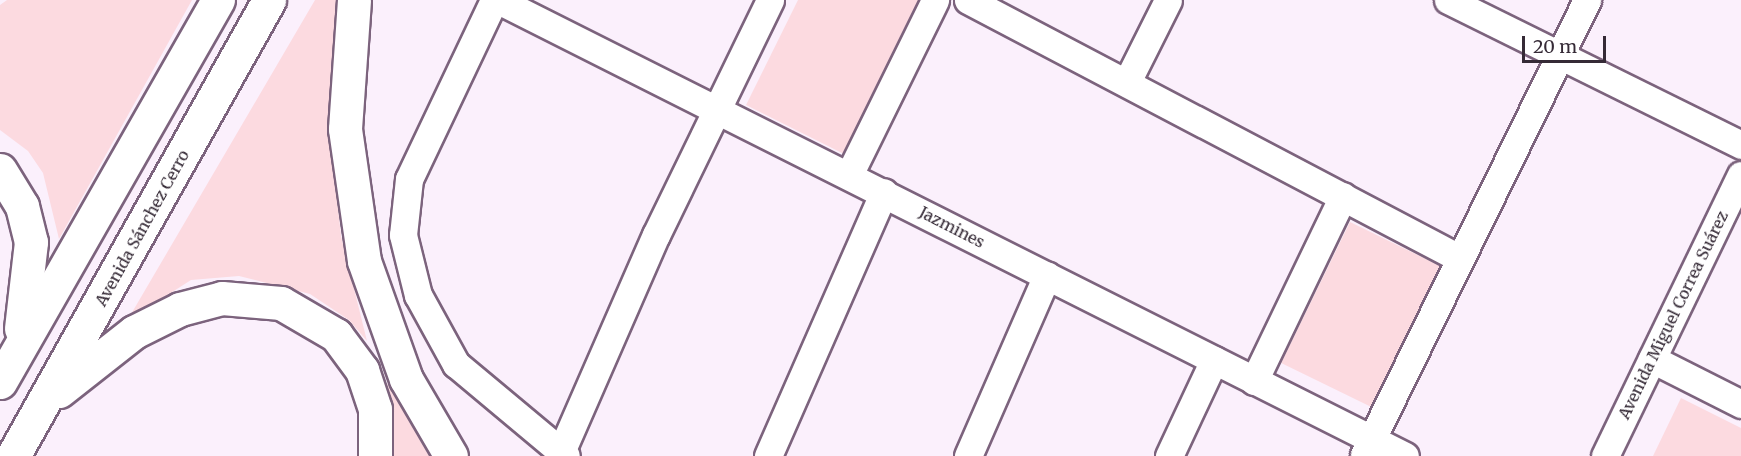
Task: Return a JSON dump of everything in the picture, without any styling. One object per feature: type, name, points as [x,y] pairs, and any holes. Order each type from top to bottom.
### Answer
[{"type":"highway","points":[[0,382],[218,0]]},
{"type":"highway","name":"Avenida Sánchez Cerro","points":[[13,456],[270,0]]},
{"type":"highway","points":[[354,0],[345,129],[364,261],[406,379],[451,456]]},
{"type":"highway","points":[[0,170],[22,206],[31,242],[16,352]]},
{"type":"highway","points":[[40,409],[94,360],[155,320],[203,300],[261,299],[318,320],[349,350],[375,409],[375,456]]},
{"type":"street","name":"Jazmines","points":[[496,0],[884,192],[1214,360],[1368,447],[1405,456]]},
{"type":"street","points":[[496,0],[409,179],[403,235],[418,295],[456,364],[563,454],[656,235],[770,0]]},
{"type":"street","points":[[849,175],[935,0]]},
{"type":"street","points":[[968,0],[1128,80],[1459,258]]},
{"type":"street","points":[[1128,80],[1168,0]]},
{"type":"street","points":[[1448,0],[1741,145]]},
{"type":"street","points":[[1368,447],[1587,0]]},
{"type":"street","name":"Avenida Miguel Correa Suárez","points":[[1605,456],[1741,175]]},
{"type":"street","points":[[768,456],[884,192]]},
{"type":"street","points":[[1254,381],[1344,196]]},
{"type":"street","points":[[968,456],[1047,275]]},
{"type":"street","points":[[1652,359],[1741,404]]},
{"type":"street","points":[[1169,456],[1214,360]]},
{"type":"shaded area","points":[[7,0],[192,0],[59,239],[43,173],[28,151],[0,130],[0,5]]},
{"type":"shaded area","points":[[315,0],[338,0],[329,124],[341,236],[367,341],[349,320],[310,294],[239,276],[191,280],[127,321]]},
{"type":"shaded area","points":[[798,0],[921,0],[846,155],[746,105]]},
{"type":"shaded area","points":[[1350,222],[1442,267],[1373,408],[1281,363]]},
{"type":"shaded area","points":[[387,383],[429,456],[394,456]]},
{"type":"shaded area","points":[[1681,398],[1741,428],[1741,456],[1653,456]]}]
